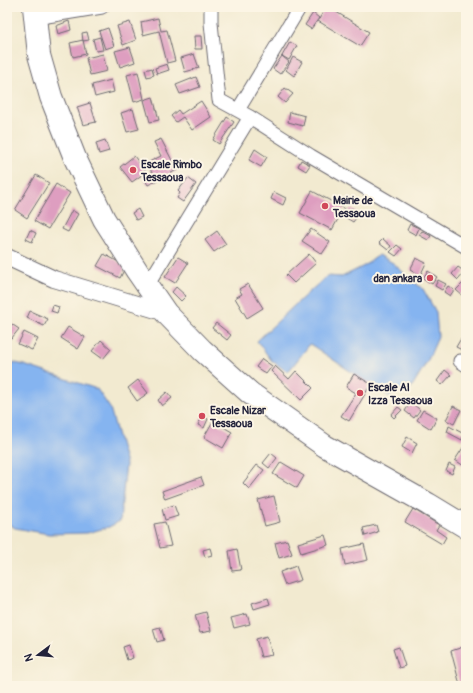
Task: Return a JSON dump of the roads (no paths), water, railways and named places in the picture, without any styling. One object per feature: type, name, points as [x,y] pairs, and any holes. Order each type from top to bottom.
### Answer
[{"type":"highway","points":[[35,13],[39,55],[51,97],[75,158],[104,219],[137,272],[166,313],[202,350],[250,393],[325,446],[466,527]]},
{"type":"street","points":[[35,13],[102,7]]},
{"type":"street","points":[[211,7],[211,23],[218,100],[250,117],[311,156],[466,247]]},
{"type":"street","points":[[238,110],[300,7]]},
{"type":"street","points":[[147,286],[250,117]]},
{"type":"street","points":[[7,256],[54,279],[166,313]]},
{"type":"water","points":[[379,255],[393,263],[423,289],[436,312],[438,337],[428,360],[411,388],[389,396],[310,344],[288,372],[272,361],[257,341],[327,276],[342,277],[364,266]]},
{"type":"water","points":[[7,361],[24,365],[97,389],[110,408],[126,464],[120,521],[109,527],[87,533],[49,534],[15,528],[7,523]]},
{"type":"place","name":"Escale Rimbo Tessaoua","points":[[133,170]]},
{"type":"place","name":"Mairie de Tessaoua","points":[[325,206]]},
{"type":"place","name":"dan ankara","points":[[430,278]]},
{"type":"place","name":"Escale Al Izza Tessaoua","points":[[360,393]]},
{"type":"place","name":"Escale Nizar Tessaoua","points":[[202,416]]}]
